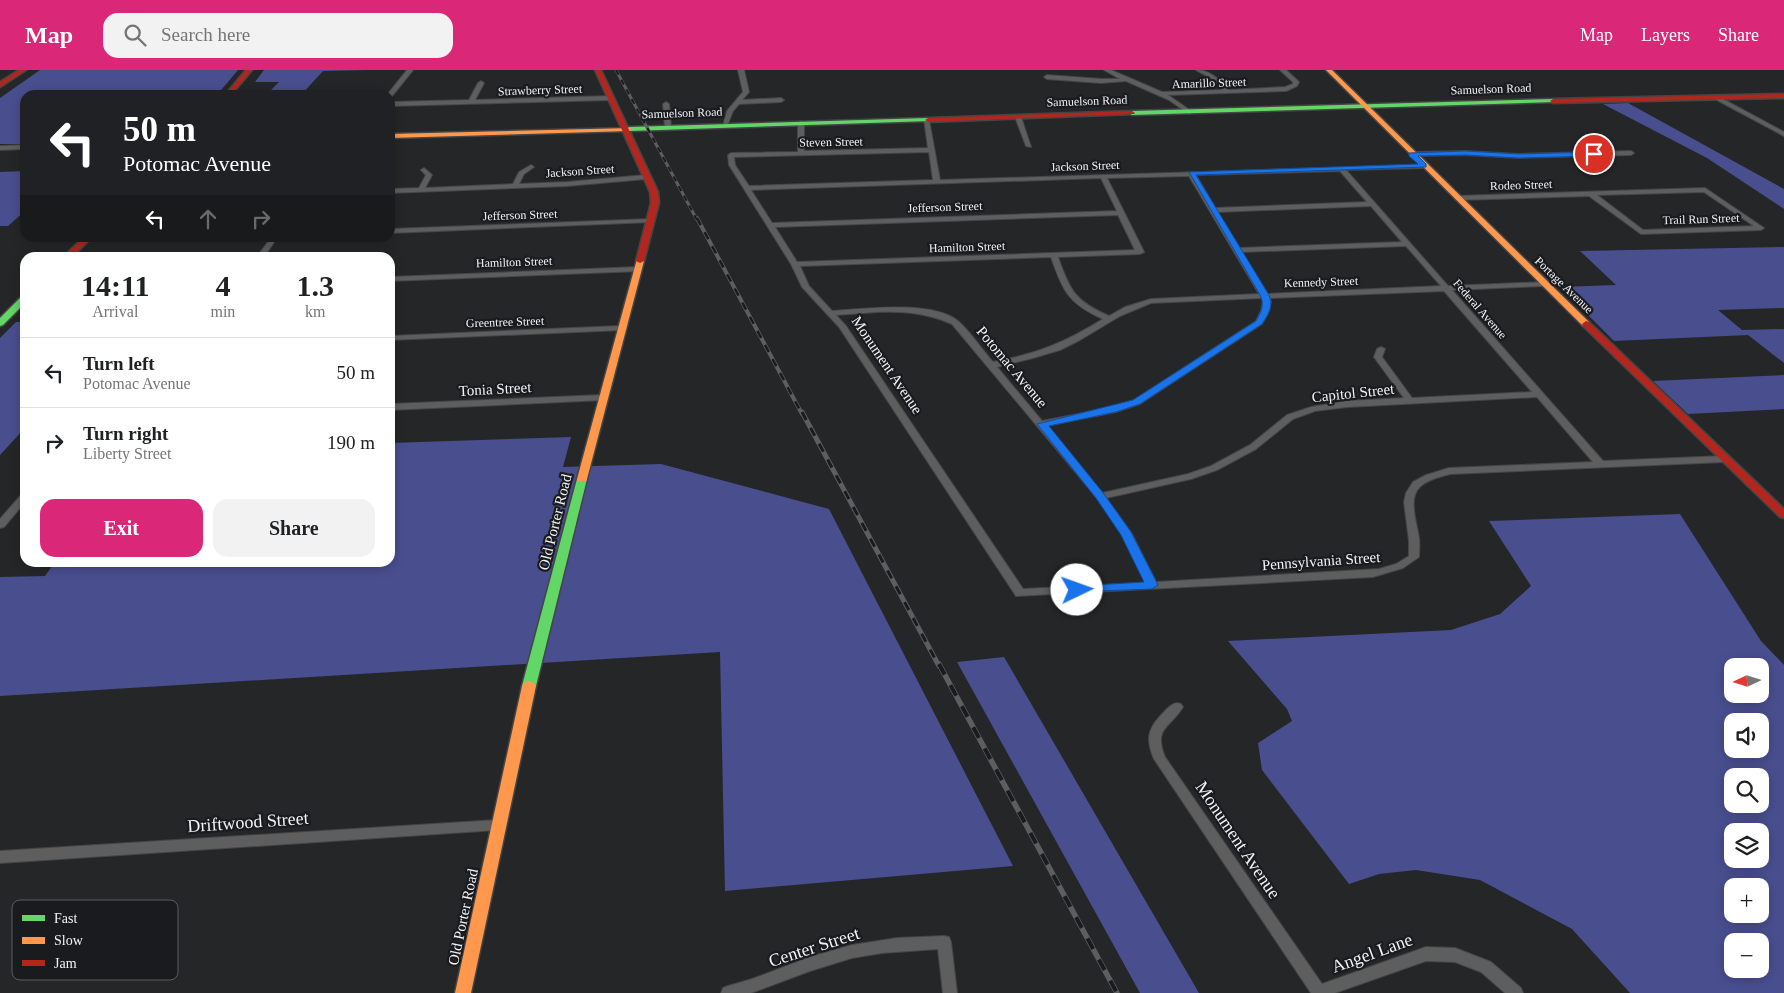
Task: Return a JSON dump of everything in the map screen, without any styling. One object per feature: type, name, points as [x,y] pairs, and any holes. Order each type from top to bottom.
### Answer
[{"type":"main road","points":[[0,74],[6,70]]},
{"type":"main road","points":[[0,86],[23,70]]},
{"type":"main road","points":[[232,90],[250,70]]},
{"type":"main road","name":"Old Porter Road","points":[[462,993],[533,667],[620,328],[655,203],[654,192],[598,70]]},
{"type":"main road","name":"Portage Avenue","points":[[1329,70],[1544,284],[1784,515]]},
{"type":"main road","name":"Samuelson Road","points":[[395,136],[1366,106],[1784,96]]},
{"type":"main road","points":[[72,252],[83,242]]},
{"type":"main road","points":[[0,323],[20,303]]},
{"type":"street","points":[[394,90],[410,70]]},
{"type":"street","points":[[725,125],[727,115],[747,88],[741,70]]},
{"type":"street","points":[[1106,70],[1125,80],[1161,94],[1185,112]]},
{"type":"street","points":[[1199,70],[1213,77],[1227,92]]},
{"type":"street","name":"Amarillo Street","points":[[1161,94],[1269,91],[1292,87],[1296,82],[1294,78],[1283,70]]},
{"type":"street","points":[[1047,77],[1101,82],[1125,80]]},
{"type":"street","name":"Strawberry Street","points":[[471,102],[481,83]]},
{"type":"street","name":"Strawberry Street","points":[[395,104],[611,98]]},
{"type":"street","points":[[1717,98],[1784,134]]},
{"type":"street","points":[[1170,99],[1176,100],[1185,112]]},
{"type":"street","points":[[738,102],[781,100]]},
{"type":"street","points":[[666,104],[668,127]]},
{"type":"street","points":[[1018,117],[1029,146]]},
{"type":"street","points":[[926,120],[937,182]]},
{"type":"street","points":[[801,123],[801,154]]},
{"type":"street","points":[[0,148],[20,147]]},
{"type":"street","name":"Steven Street","points":[[731,156],[932,150]]},
{"type":"street","points":[[1412,154],[1465,153],[1519,156],[1631,153]]},
{"type":"street","name":"Monument Avenue","points":[[731,156],[732,165],[795,264],[806,287],[842,326],[1020,593]]},
{"type":"street","name":"Jackson Street","points":[[515,186],[521,173],[531,166]]},
{"type":"street","name":"Jackson Street","points":[[746,188],[1424,166]]},
{"type":"street","name":"Federal Avenue","points":[[1341,168],[1601,465]]},
{"type":"street","points":[[421,190],[429,175],[424,170]]},
{"type":"street","points":[[1042,424],[1107,411],[1137,402],[1259,322],[1265,311],[1267,301],[1265,295],[1191,174]]},
{"type":"street","name":"Jackson Street","points":[[395,191],[588,183],[646,176]]},
{"type":"street","points":[[1103,177],[1120,212]]},
{"type":"street","name":"Rodeo Street","points":[[1457,198],[1705,190],[1761,228]]},
{"type":"street","name":"Trail Run Street","points":[[1591,194],[1641,232],[1761,228]]},
{"type":"street","points":[[1214,210],[1372,204]]},
{"type":"street","name":"Jefferson Street","points":[[769,224],[1120,212]]},
{"type":"street","name":"Hamilton Street","points":[[795,264],[1140,252],[1120,212]]},
{"type":"street","name":"Jefferson Street","points":[[395,231],[650,221]]},
{"type":"street","points":[[1239,250],[1407,244]]},
{"type":"street","points":[[1054,255],[1064,285],[1073,298],[1088,309],[1108,318]]},
{"type":"street","name":"Hamilton Street","points":[[395,279],[638,269]]},
{"type":"street","name":"Kennedy Street","points":[[993,365],[1044,353],[1068,343],[1122,310],[1151,301],[1544,284]]},
{"type":"street","name":"Potomac Avenue","points":[[829,313],[921,310],[942,314],[955,322],[993,365],[1100,496],[1127,534],[1152,585]]},
{"type":"street","name":"Greentree Street","points":[[395,338],[620,328]]},
{"type":"street","points":[[1381,349],[1378,357],[1410,401]]},
{"type":"street","name":"Capitol Street","points":[[1100,496],[1191,476],[1214,468],[1254,447],[1290,417],[1300,413],[1347,404],[1539,394]]},
{"type":"street","name":"Tonia Street","points":[[395,408],[602,398]]},
{"type":"street","name":"Pennsylvania Street","points":[[1020,593],[1388,572],[1403,566],[1414,557],[1416,540],[1407,502],[1412,488],[1427,476],[1449,472],[1724,459]]},
{"type":"street","points":[[0,525],[20,502]]},
{"type":"street","name":"Monument Avenue","points":[[1177,707],[1158,726],[1153,735],[1154,748],[1319,992]]},
{"type":"street","name":"Driftwood Street","points":[[0,857],[498,824]]},
{"type":"street","name":"Center Street","points":[[728,993],[754,987],[847,952],[879,946],[944,942],[950,993]]},
{"type":"street","name":"Angel Lane","points":[[1319,992],[1426,954],[1455,955],[1486,967],[1516,993]]},
{"type":"shaded area","points":[[40,70],[238,70],[221,90],[20,90],[20,144],[0,144],[0,98]]},
{"type":"shaded area","points":[[264,70],[367,70],[323,71],[306,90],[271,90],[279,82],[255,82]]},
{"type":"shaded area","points":[[1628,103],[1784,189],[1784,209],[1707,158],[1603,104]]},
{"type":"shaded area","points":[[20,171],[20,215],[8,226],[0,226],[0,172]]},
{"type":"shaded area","points":[[1784,247],[1784,308],[1718,310],[1742,330],[1784,329],[1784,363],[1748,335],[1614,341],[1560,287],[1616,285],[1580,251]]},
{"type":"shaded area","points":[[16,322],[20,322],[20,433],[0,455],[0,338]]},
{"type":"shaded area","points":[[1784,375],[1784,409],[1688,414],[1653,381]]},
{"type":"shaded area","points":[[571,437],[563,467],[661,464],[829,509],[1013,866],[725,891],[720,652],[0,696],[0,577],[45,576],[51,567],[395,567],[395,443]]},
{"type":"shaded area","points":[[1680,514],[1761,641],[1784,665],[1784,993],[1630,993],[1572,929],[1480,880],[1416,870],[1379,874],[1349,884],[1262,770],[1258,743],[1292,721],[1287,709],[1228,641],[1451,630],[1500,614],[1531,586],[1489,521]]},
{"type":"shaded area","points":[[1004,657],[1199,993],[1140,993],[957,662]]},
{"type":"railway","points":[[616,70],[697,220]]},
{"type":"railway","points":[[697,218],[802,414]]},
{"type":"railway","points":[[802,412],[939,666]]},
{"type":"railway","points":[[939,664],[1117,993]]},
{"type":"traffic: fast","points":[[1132,113],[1553,101]]},
{"type":"traffic: fast","points":[[629,129],[928,120]]},
{"type":"traffic: fast","points":[[0,323],[20,303]]},
{"type":"traffic: fast","points":[[529,686],[582,479]]},
{"type":"traffic: slow","points":[[1329,70],[1586,324]]},
{"type":"traffic: slow","points":[[395,136],[629,129]]},
{"type":"traffic: slow","points":[[582,479],[640,261]]},
{"type":"traffic: slow","points":[[463,993],[529,686]]},
{"type":"traffic: jam","points":[[0,85],[23,70]]},
{"type":"traffic: jam","points":[[232,90],[249,70]]},
{"type":"traffic: jam","points":[[598,70],[654,192],[655,203],[640,261]]},
{"type":"traffic: jam","points":[[1553,101],[1784,96]]},
{"type":"traffic: jam","points":[[928,120],[1132,113]]},
{"type":"traffic: jam","points":[[72,252],[83,242]]},
{"type":"traffic: jam","points":[[1586,324],[1784,515]]},
{"type":"route","points":[[1077,590],[1152,585],[1127,534],[1100,496],[1042,424],[1116,409],[1137,402],[1248,330],[1259,322],[1265,311],[1267,301],[1265,295],[1191,174],[1424,166],[1412,154],[1456,152],[1505,156],[1594,154]]}]
